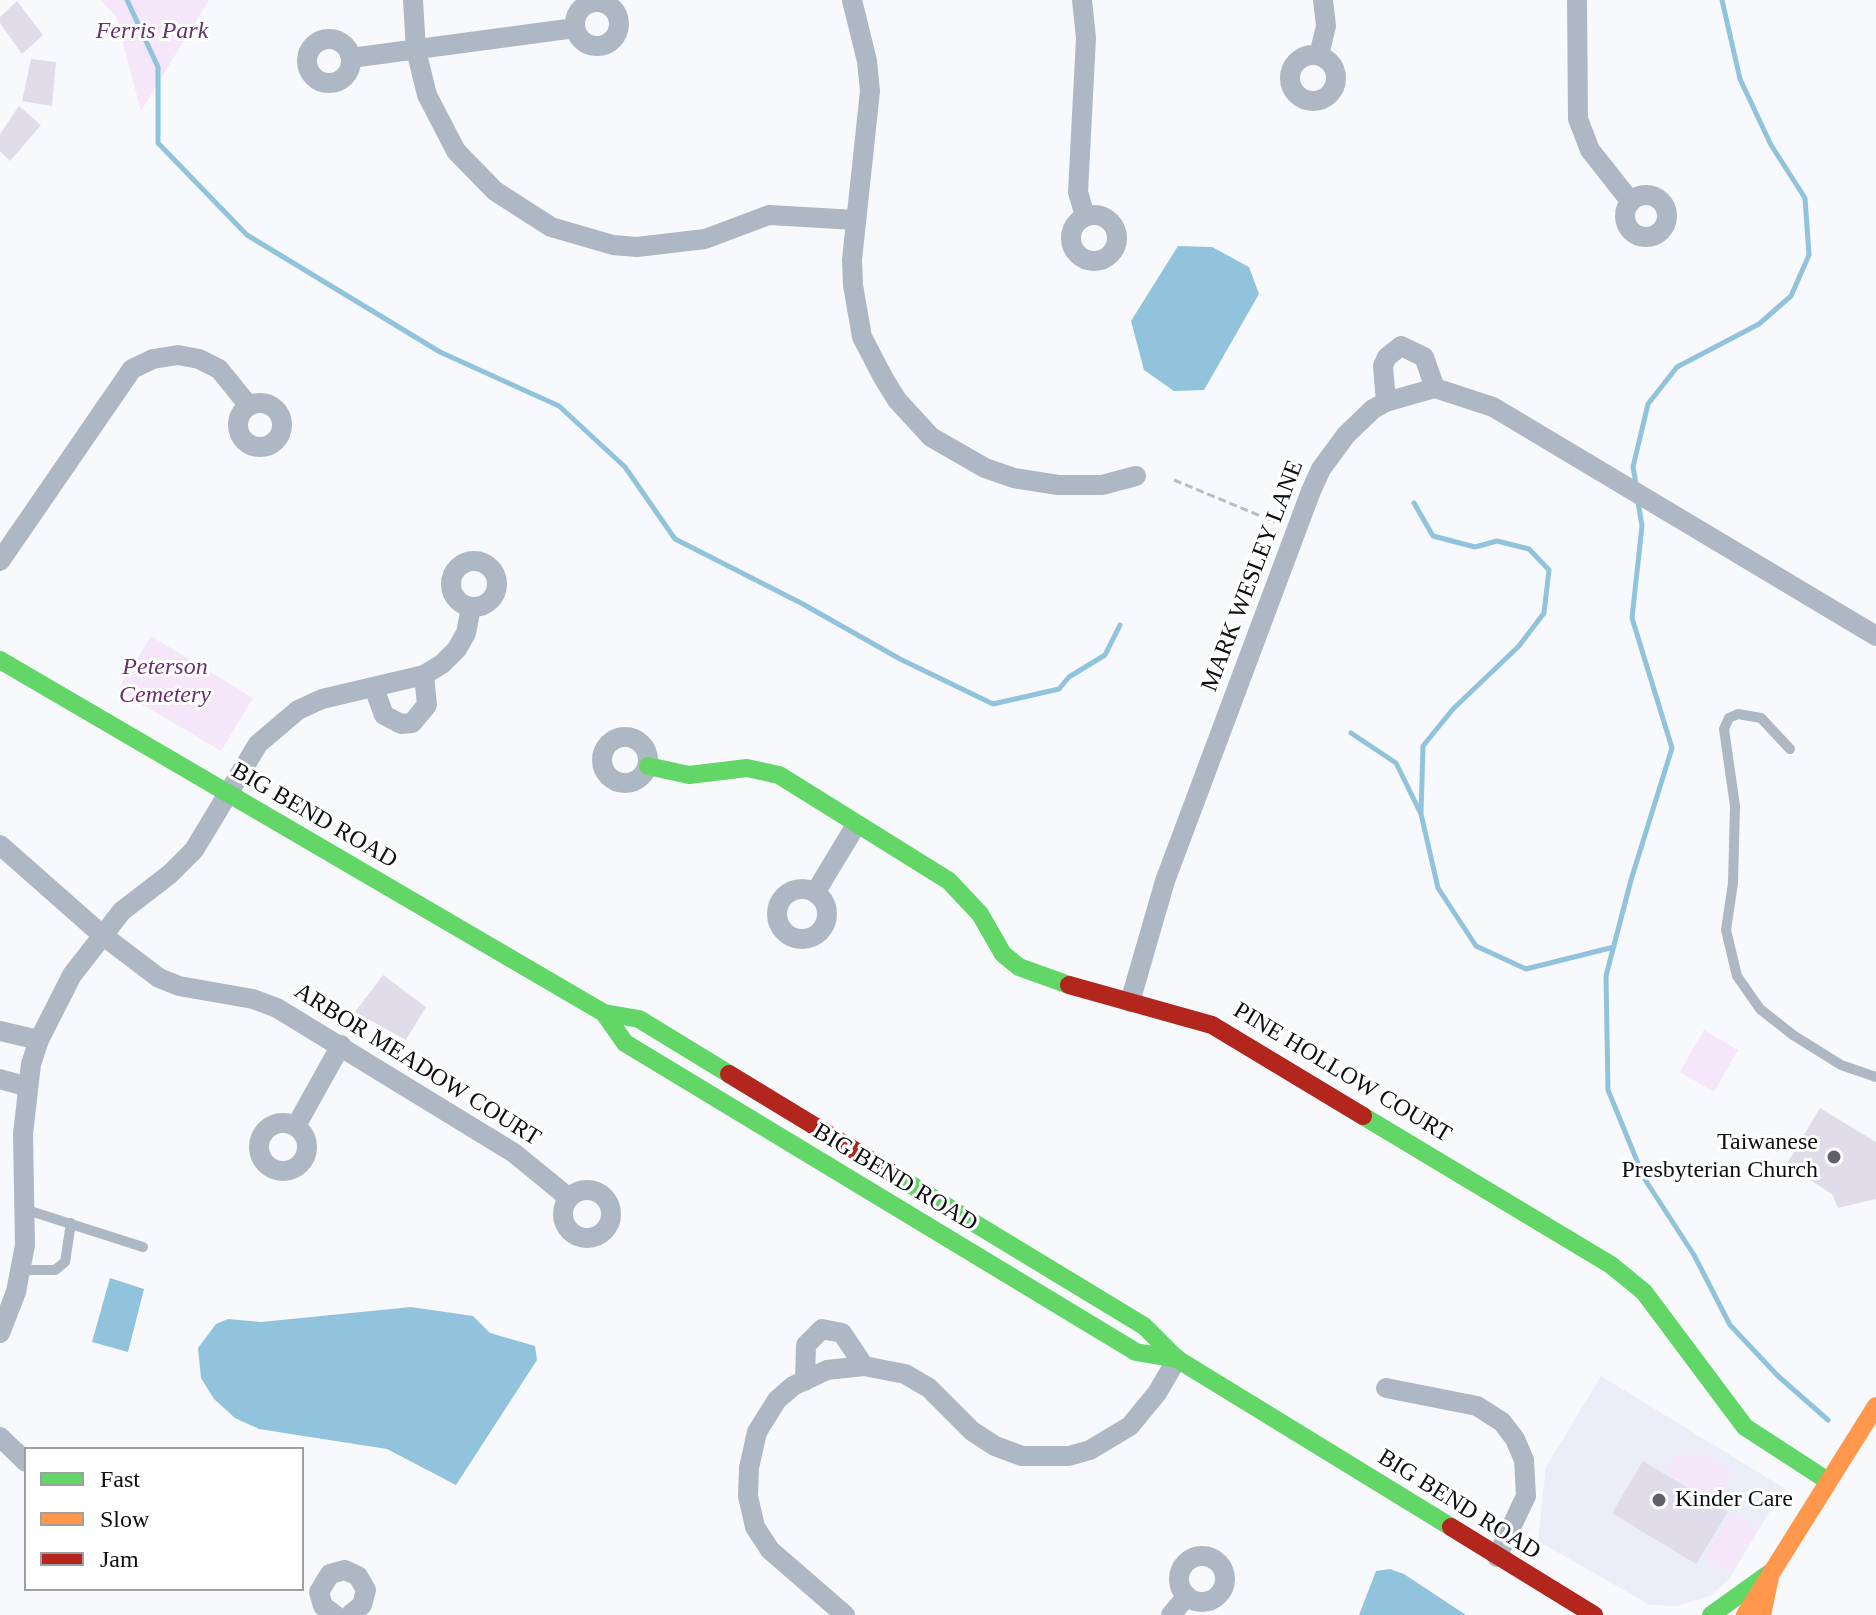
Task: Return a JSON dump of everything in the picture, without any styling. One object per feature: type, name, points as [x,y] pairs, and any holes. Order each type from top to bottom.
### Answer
[{"type":"main road","name":"BIG BEND ROAD","points":[[0,660],[604,1013],[639,1019],[1144,1326],[1177,1359],[1497,1557],[1590,1613],[1610,1615]]},
{"type":"main road","name":"PINE HOLLOW COURT","points":[[648,766],[689,775],[764,769],[949,881],[980,914],[1003,954],[1019,967],[1212,1025],[1611,1265],[1644,1292],[1745,1427],[1828,1481]]},
{"type":"main road","name":"BIG BEND ROAD","points":[[604,1013],[625,1043],[1082,1320],[1136,1352],[1177,1359]]},
{"type":"main road","points":[[1745,1615],[1876,1406]]},
{"type":"main road","points":[[1711,1615],[1771,1572]]},
{"type":"main road","points":[[1762,1615],[1771,1572]]},
{"type":"street","points":[[413,0],[416,50],[427,95],[456,151],[495,191],[551,227],[613,245],[637,247],[705,239],[769,215],[856,220]]},
{"type":"street","points":[[852,0],[867,61],[870,91],[856,220],[853,285],[862,337],[897,400],[931,437],[960,457],[1014,478],[1058,485],[1088,485],[1136,476]]},
{"type":"street","points":[[1082,0],[1086,38],[1078,192],[1085,216]]},
{"type":"street","points":[[1319,55],[1326,26],[1323,0]]},
{"type":"street","points":[[1577,0],[1578,119],[1590,150],[1631,202]]},
{"type":"street","points":[[351,58],[575,28]]},
{"type":"street","points":[[1386,402],[1383,366],[1387,357],[1401,346],[1424,357],[1435,388],[1493,407],[1876,636]]},
{"type":"street","points":[[0,561],[132,369],[153,359],[178,355],[199,359],[219,369],[249,406]]},
{"type":"street","name":"MARK WESLEY LANE","points":[[1130,1002],[1165,881],[1321,469],[1346,435],[1373,409],[1386,402],[1435,388]]},
{"type":"street","points":[[0,1333],[16,1292],[27,1210],[22,1168],[28,1087],[39,1040],[72,975],[101,934],[194,850],[258,744],[298,710],[322,699],[424,675],[457,649],[466,633],[471,607]]},
{"type":"street","points":[[374,688],[384,715],[401,724],[412,723],[427,705],[424,675]]},
{"type":"street","points":[[815,893],[856,825]]},
{"type":"street","name":"ARBOR MEADOW COURT","points":[[0,845],[101,934],[159,978],[179,986],[253,999],[277,1008],[514,1153],[569,1198]]},
{"type":"street","points":[[0,1031],[39,1040]]},
{"type":"street","points":[[296,1126],[341,1045]]},
{"type":"street","points":[[0,1079],[28,1087]]},
{"type":"street","points":[[805,1381],[806,1345],[822,1329],[842,1333],[864,1366]]},
{"type":"street","points":[[845,1615],[770,1550],[755,1527],[748,1496],[749,1468],[757,1432],[777,1400],[827,1370],[864,1366],[905,1374],[929,1388],[972,1431],[995,1446],[1022,1456],[1045,1458],[1090,1450],[1130,1426],[1149,1406],[1177,1359]]},
{"type":"street","points":[[1386,1388],[1477,1406],[1502,1422],[1515,1439],[1524,1460],[1526,1496],[1497,1557]]},
{"type":"street","points":[[0,1437],[24,1460]]},
{"type":"street","points":[[335,1615],[323,1606],[319,1592],[325,1578],[345,1570],[358,1576],[366,1590],[362,1605],[350,1615]]},
{"type":"street","points":[[1171,1615],[1187,1596]]},
{"type":"lane","points":[[1790,749],[1761,718],[1738,714],[1729,718],[1724,729],[1735,806],[1733,883],[1726,930],[1737,976],[1760,1009],[1819,1053],[1876,1077]]},
{"type":"lane","points":[[27,1210],[143,1247]]},
{"type":"lane","points":[[20,1270],[55,1270],[65,1262],[71,1223]]},
{"type":"path","points":[[1174,480],[1275,522]]},
{"type":"shaded area","name":"Kinder Care","points":[[1601,1376],[1784,1488],[1729,1579],[1710,1596],[1677,1606],[1650,1605],[1538,1541],[1546,1467]]},
{"type":"green space","name":"Ferris Park","points":[[101,0],[209,0],[141,111],[116,17]]},
{"type":"green space","name":"Peterson Cemetery","points":[[151,636],[253,698],[221,751],[118,690]]},
{"type":"green space","points":[[1704,1030],[1738,1050],[1714,1092],[1680,1072]]},
{"type":"green space","points":[[1677,1452],[1698,1457],[1707,1454],[1731,1468],[1731,1478],[1724,1484],[1728,1494],[1722,1505],[1665,1471]]},
{"type":"green space","points":[[1732,1512],[1752,1525],[1755,1532],[1733,1568],[1725,1571],[1705,1558]]},
{"type":"water","points":[[1178,246],[1212,247],[1249,267],[1259,294],[1204,390],[1174,391],[1144,370],[1131,321]]},
{"type":"water","points":[[110,1278],[144,1289],[128,1352],[92,1342]]},
{"type":"water","points":[[411,1307],[473,1316],[490,1333],[535,1346],[537,1360],[456,1485],[387,1449],[259,1429],[235,1418],[214,1399],[201,1378],[198,1348],[216,1324],[228,1319],[261,1322]]},
{"type":"water","points":[[1390,1569],[1404,1574],[1466,1615],[1359,1615],[1376,1571]]},
{"type":"building","points":[[17,1],[43,35],[22,54],[0,23],[0,17]]},
{"type":"building","points":[[31,59],[56,62],[52,106],[22,101]]},
{"type":"building","points":[[19,106],[41,125],[10,161],[0,151],[0,134]]},
{"type":"building","points":[[383,975],[426,1007],[406,1040],[355,1012]]},
{"type":"building","name":"Taiwanese Presbyterian Church","points":[[1820,1108],[1876,1142],[1876,1199],[1838,1208],[1832,1194],[1786,1165]]},
{"type":"building","name":"Kinder Care","points":[[1643,1461],[1728,1512],[1696,1564],[1612,1513]]},
{"type":"waterway","points":[[127,0],[158,67],[158,143],[247,235],[440,352],[559,406],[625,467],[675,539],[801,603],[900,659],[993,704],[1059,689],[1069,677],[1105,655],[1120,625]]},
{"type":"waterway","points":[[1636,484],[1633,467],[1648,404],[1677,367],[1759,324],[1791,296],[1809,255],[1805,198],[1771,145],[1740,79],[1722,0]]},
{"type":"waterway","points":[[1638,502],[1642,526],[1632,618],[1672,748],[1631,880],[1606,976],[1608,1090],[1644,1178],[1694,1255],[1730,1325],[1778,1376],[1828,1420]]},
{"type":"waterway","points":[[1414,503],[1433,536],[1475,547],[1497,541],[1529,549],[1549,570],[1544,613],[1519,646],[1453,709],[1423,746],[1421,814]]},
{"type":"waterway","points":[[1351,733],[1396,763],[1421,814],[1438,888],[1476,946],[1526,969],[1614,947]]},
{"type":"traffic: fast","points":[[0,660],[604,1013],[639,1019],[729,1074]]},
{"type":"traffic: fast","points":[[648,766],[689,775],[747,768],[779,775],[949,881],[980,914],[1003,954],[1019,967],[1069,985]]},
{"type":"traffic: fast","points":[[604,1013],[625,1043],[1136,1352],[1177,1359]]},
{"type":"traffic: fast","points":[[1363,1116],[1611,1265],[1644,1292],[1745,1427],[1828,1481]]},
{"type":"traffic: fast","points":[[895,1175],[1144,1326],[1177,1359],[1451,1527]]},
{"type":"traffic: fast","points":[[1711,1615],[1771,1572]]},
{"type":"traffic: slow","points":[[1745,1615],[1876,1406]]},
{"type":"traffic: slow","points":[[1762,1615],[1771,1572]]},
{"type":"traffic: jam","points":[[1069,985],[1212,1025],[1363,1116]]},
{"type":"traffic: jam","points":[[729,1074],[895,1175]]},
{"type":"traffic: jam","points":[[1451,1527],[1594,1615]]},
{"type":"place","name":"Taiwanese Presbyterian Church","points":[[1834,1157]]},
{"type":"place","name":"Kinder Care","points":[[1659,1500]]}]
